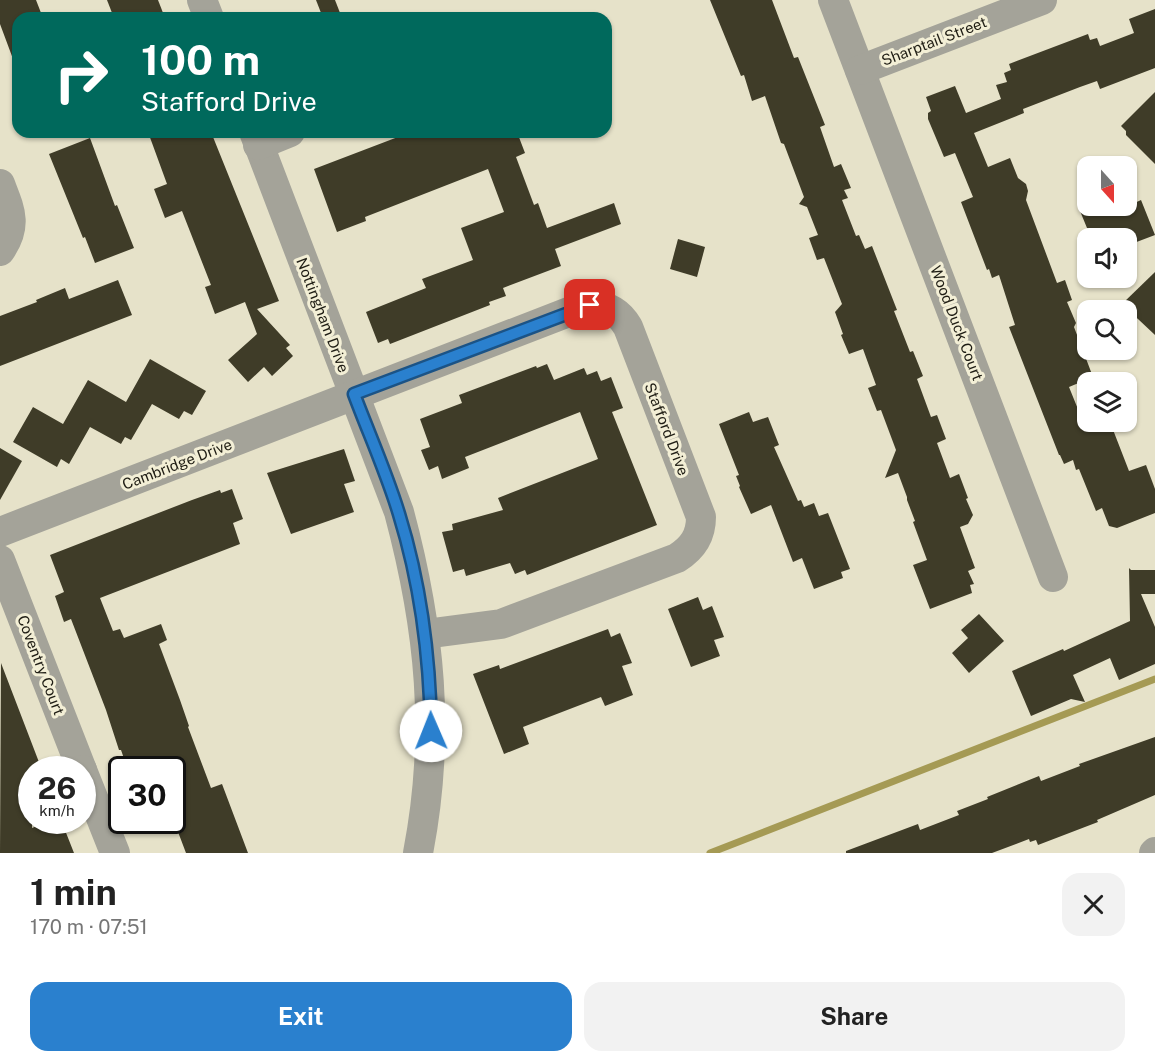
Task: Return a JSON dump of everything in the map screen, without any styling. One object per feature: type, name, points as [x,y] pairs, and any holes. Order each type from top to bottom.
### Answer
[{"type":"street","name":"Wood Duck Court","points":[[833,0],[1053,577]]},
{"type":"street","name":"Sharptail Street","points":[[860,70],[1042,0]]},
{"type":"street","name":"Nottingham Drive","points":[[256,138],[399,512],[412,562],[425,634],[430,683],[431,731],[429,771],[418,853]]},
{"type":"street","points":[[0,184],[12,214],[4,244]]},
{"type":"street","name":"Stafford Drive","points":[[354,394],[579,308],[590,305],[610,309],[617,313],[628,327],[701,517],[698,536],[693,546],[677,558],[501,624],[425,634]]},
{"type":"street","name":"Cambridge Drive","points":[[0,532],[354,394]]},
{"type":"street","name":"Coventry Court","points":[[0,560],[77,756]]},
{"type":"street","name":"Coventry Court","points":[[96,805],[115,853]]},
{"type":"building","points":[[0,0],[36,0],[41,12],[12,12],[12,56],[0,24]]},
{"type":"building","points":[[107,0],[158,0],[163,12],[112,12]]},
{"type":"building","points":[[316,0],[335,0],[340,12],[321,12]]},
{"type":"building","points":[[710,0],[772,0],[794,58],[798,57],[825,125],[820,127],[834,167],[841,164],[851,188],[844,190],[848,198],[842,200],[856,236],[859,235],[865,249],[872,246],[897,310],[894,311],[910,352],[913,351],[923,376],[917,379],[931,417],[937,415],[946,439],[937,443],[950,478],[959,474],[968,498],[966,499],[973,515],[968,524],[960,527],[975,568],[968,571],[974,584],[970,585],[972,593],[930,609],[913,565],[927,560],[913,522],[915,521],[907,497],[898,473],[885,478],[896,450],[881,410],[877,411],[868,388],[876,385],[863,349],[849,354],[835,312],[842,304],[824,258],[817,260],[809,238],[818,235],[807,207],[799,204],[804,197],[784,144],[781,143],[765,96],[752,101],[744,75],[741,76]]},
{"type":"building","points":[[1155,9],[1155,68],[1100,89],[1097,81],[1080,87],[1023,109],[1024,113],[974,133],[988,167],[1010,158],[1018,178],[1026,184],[1028,191],[1026,200],[1057,283],[1065,280],[1072,300],[1067,302],[1076,323],[1074,327],[1077,335],[1077,360],[1087,360],[1091,372],[1077,372],[1077,384],[1069,387],[1077,407],[1077,432],[1114,432],[1129,471],[1146,465],[1155,489],[1155,513],[1117,528],[1109,526],[1102,508],[1096,511],[1073,460],[1064,464],[1059,455],[1009,327],[1015,325],[999,275],[992,278],[989,269],[987,270],[961,202],[973,197],[955,153],[944,157],[928,119],[928,113],[931,111],[926,97],[955,86],[966,113],[1001,99],[996,85],[1007,82],[1004,73],[1011,70],[1009,64],[1088,34],[1090,40],[1097,38],[1100,46],[1134,33],[1129,19]]},
{"type":"building","points":[[1155,92],[1155,164],[1126,135],[1126,131],[1121,126]]},
{"type":"building","points":[[90,138],[115,206],[117,205],[134,248],[95,263],[49,154]]},
{"type":"building","points":[[150,138],[213,138],[279,301],[257,309],[290,345],[286,348],[293,356],[272,376],[264,367],[248,382],[228,360],[257,334],[245,302],[215,314],[205,287],[211,285],[182,211],[165,218],[154,189],[167,184]]},
{"type":"building","points":[[395,138],[519,138],[525,153],[516,157],[534,205],[538,203],[547,228],[614,203],[621,224],[555,249],[561,266],[503,288],[506,296],[489,302],[490,305],[390,344],[388,339],[378,343],[366,312],[426,288],[422,279],[473,260],[461,228],[504,212],[488,169],[365,217],[366,221],[337,232],[314,169]]},
{"type":"building","points":[[1141,200],[1155,235],[1137,242],[1137,228],[1087,228],[1082,216],[1137,216],[1137,202]]},
{"type":"building","points":[[678,239],[705,247],[697,277],[670,269]]},
{"type":"building","points":[[1155,272],[1155,335],[1137,318],[1137,300],[1126,300]]},
{"type":"building","points":[[118,280],[132,315],[0,366],[0,316],[65,288],[69,299]]},
{"type":"building","points":[[150,359],[206,391],[192,415],[184,411],[179,419],[152,404],[131,440],[125,437],[121,444],[90,427],[69,464],[61,459],[57,467],[13,442],[33,407],[63,424],[88,380],[126,402]]},
{"type":"building","points":[[547,364],[554,380],[584,368],[587,375],[597,371],[601,381],[611,377],[623,408],[612,412],[657,525],[527,575],[525,570],[515,574],[510,563],[466,576],[464,569],[453,572],[442,532],[453,530],[452,524],[503,510],[498,498],[598,459],[580,412],[465,457],[469,468],[442,479],[438,466],[429,470],[421,450],[430,447],[420,419],[462,403],[459,395]]},
{"type":"building","points":[[749,412],[753,422],[768,417],[779,445],[774,447],[798,501],[801,500],[804,507],[814,503],[819,516],[828,513],[850,569],[841,572],[843,578],[814,589],[802,558],[793,562],[771,505],[751,514],[739,487],[736,476],[739,475],[719,424]]},
{"type":"building","points":[[0,448],[22,461],[0,500]]},
{"type":"building","points":[[344,449],[355,481],[344,484],[354,512],[291,534],[267,473]]},
{"type":"building","points":[[232,489],[243,519],[233,523],[240,544],[100,598],[113,631],[120,629],[124,638],[161,624],[167,640],[159,644],[211,788],[222,784],[248,853],[186,853],[179,834],[186,834],[186,756],[123,756],[119,750],[71,619],[64,622],[55,596],[64,592],[50,555],[192,500],[220,490],[221,493]]},
{"type":"building","points":[[1129,568],[1131,570],[1155,570],[1155,594],[1141,594],[1155,627],[1155,664],[1119,680],[1110,658],[1073,675],[1085,702],[1071,699],[1031,716],[1012,671],[1063,649],[1064,651],[1130,621]]},
{"type":"building","points":[[698,597],[703,610],[712,606],[724,637],[714,640],[720,656],[691,667],[668,609]]},
{"type":"building","points":[[979,614],[1004,641],[969,673],[952,653],[968,638],[961,630]]},
{"type":"building","points":[[608,629],[611,637],[620,633],[632,663],[622,666],[633,695],[605,706],[601,697],[523,727],[529,744],[504,754],[473,674],[499,665],[500,669]]},
{"type":"building","points":[[1,663],[37,756],[18,756],[18,834],[67,834],[74,853],[0,853]]},
{"type":"building","points":[[1155,737],[1155,795],[1097,820],[1098,822],[1038,845],[1036,840],[1030,842],[1029,839],[992,853],[846,853],[846,851],[918,824],[920,830],[959,815],[957,811],[1039,776],[1041,781],[1080,766],[1079,764]]},
{"type":"waterway","points":[[710,853],[1155,679]]},
{"type":"route","points":[[431,731],[430,683],[425,634],[410,552],[399,512],[354,394],[590,305]]}]
